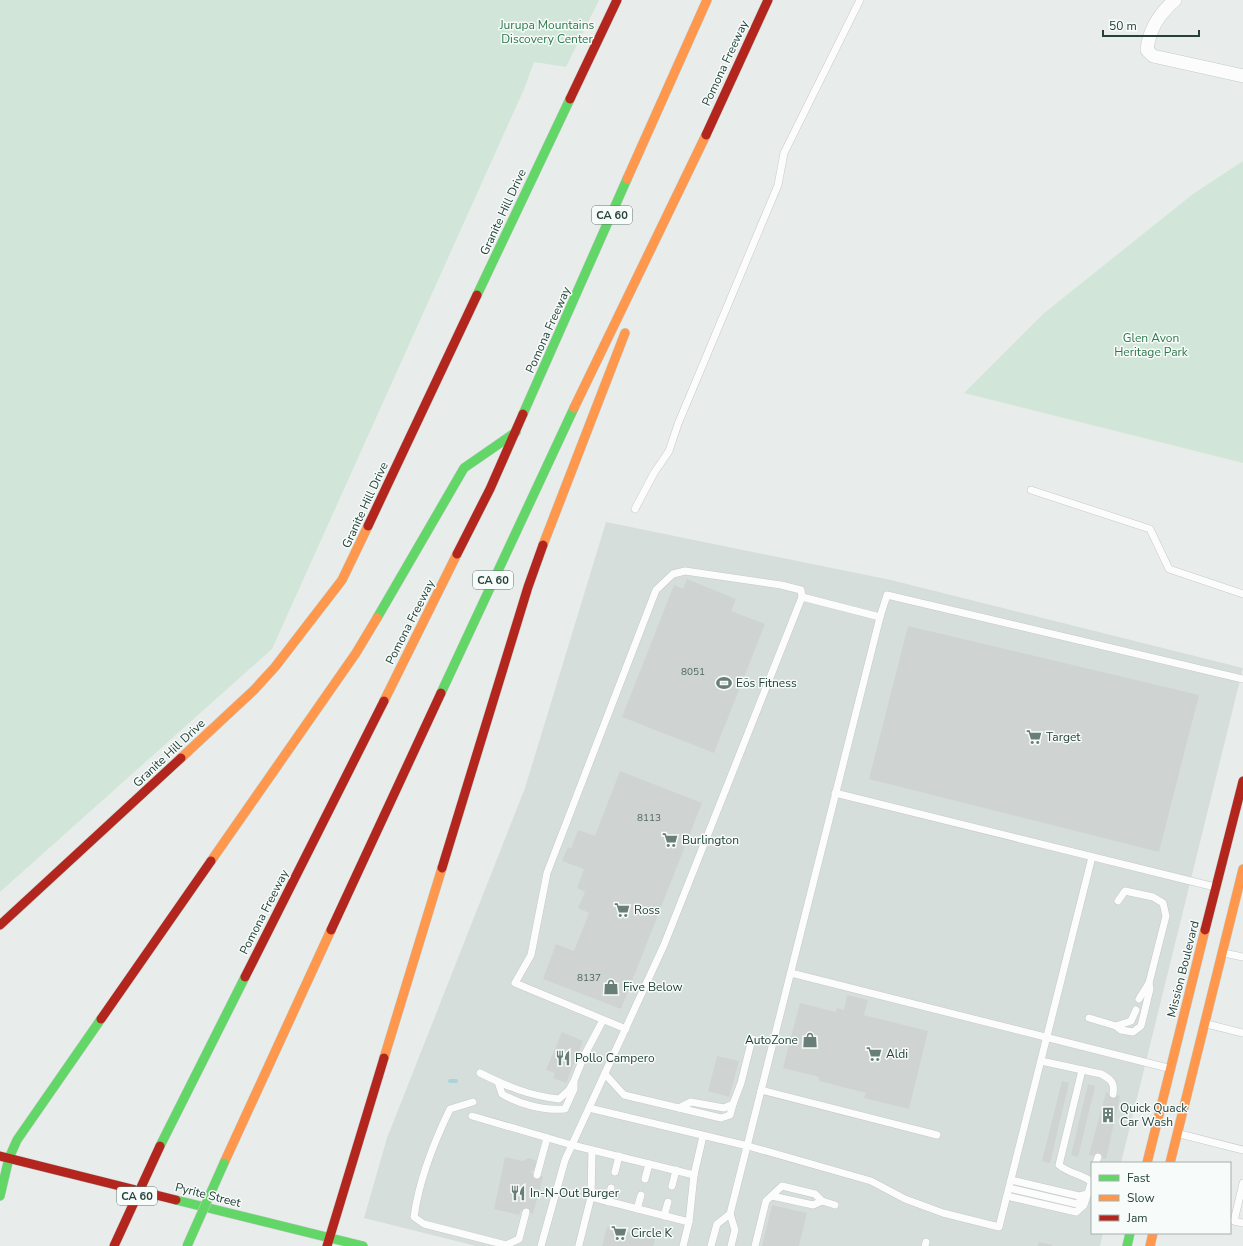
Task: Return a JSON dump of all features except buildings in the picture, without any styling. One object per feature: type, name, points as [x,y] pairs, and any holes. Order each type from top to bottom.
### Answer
[{"type":"main road","name":"Granite Hill Drive","points":[[0,925],[254,690],[275,668],[342,580],[617,0]]},
{"type":"main road","name":"Pomona Freeway","points":[[114,1246],[160,1146],[482,504],[516,431],[707,0]]},
{"type":"main road","name":"Pomona Freeway","points":[[188,1246],[224,1163],[531,496],[681,188],[768,0]]},
{"type":"main road","points":[[641,292],[681,188]]},
{"type":"main road","points":[[328,1242],[528,587],[545,538],[629,322]]},
{"type":"main road","points":[[0,1196],[5,1157],[356,653],[410,564],[464,468],[516,431]]},
{"type":"main road","name":"Mission Boulevard","points":[[1170,1162],[1222,952],[1226,890],[1243,781]]},
{"type":"main road","name":"Mission Boulevard","points":[[1147,1162],[1170,1068],[1226,890],[1243,869]]},
{"type":"main road","name":"Pyrite Street","points":[[5,1157],[328,1242],[363,1246]]},
{"type":"main road","points":[[1126,1246],[1130,1234]]},
{"type":"main road","points":[[1150,1246],[1153,1234]]},
{"type":"street","points":[[1175,0],[1153,25],[1148,38],[1147,50],[1153,56],[1243,76]]},
{"type":"lane","points":[[635,509],[654,473],[669,451],[687,402],[778,185],[784,153],[860,0]]},
{"type":"lane","points":[[1031,490],[1150,529],[1169,569],[1243,594]]},
{"type":"lane","points":[[541,1246],[565,1160],[626,1029],[664,945],[802,597],[801,590],[781,585],[686,571],[673,574],[656,590],[546,873],[531,955],[515,983],[626,1029]]},
{"type":"lane","points":[[731,1246],[735,1230],[730,1214],[835,794],[887,594],[1243,679]]},
{"type":"lane","points":[[802,597],[880,617]]},
{"type":"lane","points":[[835,794],[1226,890]]},
{"type":"lane","points":[[589,1108],[748,1146],[871,1181],[905,1199],[943,1213],[1000,1227],[1092,857]]},
{"type":"lane","points":[[1118,901],[1124,891],[1153,897],[1163,903],[1166,916],[1149,983],[1139,999]]},
{"type":"lane","points":[[1222,952],[1243,957]]},
{"type":"lane","points":[[791,973],[1170,1068]]},
{"type":"lane","points":[[1089,1018],[1116,1026],[1120,1030],[1133,1032],[1140,1026],[1150,989],[1149,983]]},
{"type":"lane","points":[[1116,1026],[1131,1021],[1136,1010]]},
{"type":"lane","points":[[480,1073],[529,1094],[560,1099],[569,1090],[574,1081],[584,1056],[603,1020]]},
{"type":"lane","points":[[1205,1024],[1243,1033]]},
{"type":"lane","points":[[605,1074],[624,1095],[721,1118],[730,1115],[741,1083],[752,1039]]},
{"type":"lane","points":[[1042,1061],[1101,1074],[1109,1078],[1112,1082],[1113,1094]]},
{"type":"lane","points":[[1082,1070],[1059,1165],[1065,1170],[1082,1175],[1091,1180]]},
{"type":"lane","points":[[498,1082],[502,1094],[512,1100],[555,1110],[565,1109],[574,1089],[574,1081]]},
{"type":"lane","points":[[762,1090],[937,1135]]},
{"type":"lane","points":[[473,1102],[450,1109],[431,1154],[416,1203],[414,1217],[424,1224],[506,1245],[519,1239],[526,1212]]},
{"type":"lane","points":[[679,1108],[691,1102],[724,1108],[733,1104]]},
{"type":"lane","points":[[472,1116],[572,1145],[694,1174]]},
{"type":"lane","points":[[1178,1133],[1243,1150]]},
{"type":"lane","points":[[683,1246],[689,1222],[694,1174],[704,1136]]},
{"type":"lane","points":[[537,1174],[547,1138]]},
{"type":"lane","points":[[579,1245],[591,1197],[592,1150]]},
{"type":"lane","points":[[615,1172],[619,1156]]},
{"type":"lane","points":[[645,1180],[648,1164]]},
{"type":"lane","points":[[672,1186],[676,1170]]},
{"type":"lane","points":[[1011,1180],[1079,1196],[1088,1193]]},
{"type":"lane","points":[[1243,1183],[1234,1220],[1243,1223]]},
{"type":"lane","points":[[1007,1196],[1076,1212],[1084,1205],[1091,1184]]},
{"type":"lane","points":[[755,1246],[766,1201],[782,1186],[815,1194],[822,1201],[835,1205]]},
{"type":"lane","points":[[608,1202],[611,1188]]},
{"type":"lane","points":[[1009,1188],[1078,1204],[1088,1193]]},
{"type":"lane","points":[[637,1209],[641,1195]]},
{"type":"lane","points":[[772,1196],[813,1205],[822,1201]]},
{"type":"lane","points":[[591,1197],[689,1222]]},
{"type":"lane","points":[[664,1216],[668,1202]]},
{"type":"lane","points":[[711,1246],[717,1224],[730,1214]]},
{"type":"shaded area","points":[[606,522],[891,580],[1243,668],[1121,1162],[1091,1162],[1091,1234],[1103,1234],[1100,1246],[476,1246],[364,1218],[387,1138],[525,788]]},
{"type":"green space","name":"Jurupa Mountains Discovery Center","points":[[0,0],[599,0],[566,67],[534,62],[525,87],[272,649],[0,892]]},
{"type":"green space","name":"Glen Avon Heritage Park","points":[[1243,161],[1243,463],[964,393],[1043,314],[1193,194]]},
{"type":"waterway","points":[[450,1081],[456,1081]]},
{"type":"traffic: fast","points":[[477,295],[570,99]]},
{"type":"traffic: fast","points":[[523,414],[627,179]]},
{"type":"traffic: fast","points":[[441,693],[574,408]]},
{"type":"traffic: fast","points":[[377,618],[464,468],[516,432]]},
{"type":"traffic: fast","points":[[160,1146],[245,977]]},
{"type":"traffic: fast","points":[[0,1196],[9,1158],[17,1140],[101,1019]]},
{"type":"traffic: fast","points":[[187,1246],[224,1163]]},
{"type":"traffic: fast","points":[[176,1200],[363,1246]]},
{"type":"traffic: fast","points":[[1127,1246],[1130,1234]]},
{"type":"traffic: slow","points":[[627,179],[707,0]]},
{"type":"traffic: slow","points":[[574,408],[706,135]]},
{"type":"traffic: slow","points":[[543,545],[625,333]]},
{"type":"traffic: slow","points":[[181,758],[254,690],[275,667],[342,580],[368,526]]},
{"type":"traffic: slow","points":[[384,701],[457,554]]},
{"type":"traffic: slow","points":[[211,861],[356,653],[377,618]]},
{"type":"traffic: slow","points":[[384,1058],[442,868]]},
{"type":"traffic: slow","points":[[1170,1162],[1243,869]]},
{"type":"traffic: slow","points":[[224,1163],[331,930]]},
{"type":"traffic: slow","points":[[1147,1162],[1205,930]]},
{"type":"traffic: slow","points":[[1150,1246],[1153,1234]]},
{"type":"traffic: jam","points":[[570,99],[617,0]]},
{"type":"traffic: jam","points":[[706,135],[768,0]]},
{"type":"traffic: jam","points":[[368,526],[477,295]]},
{"type":"traffic: jam","points":[[457,554],[490,489],[523,414]]},
{"type":"traffic: jam","points":[[442,868],[528,587],[543,545]]},
{"type":"traffic: jam","points":[[331,930],[441,693]]},
{"type":"traffic: jam","points":[[245,977],[384,701]]},
{"type":"traffic: jam","points":[[0,925],[181,758]]},
{"type":"traffic: jam","points":[[1205,930],[1243,781]]},
{"type":"traffic: jam","points":[[101,1019],[211,861]]},
{"type":"traffic: jam","points":[[327,1246],[384,1058]]},
{"type":"traffic: jam","points":[[114,1246],[160,1146]]},
{"type":"traffic: jam","points":[[0,1156],[176,1200]]},
{"type":"place","name":"Eōs Fitness","points":[[724,683]]},
{"type":"place","name":"Target","points":[[1034,737]]},
{"type":"place","name":"Burlington","points":[[670,840]]},
{"type":"place","name":"Ross","points":[[622,910]]},
{"type":"place","name":"Five Below","points":[[611,987]]},
{"type":"place","name":"AutoZone","points":[[810,1040]]},
{"type":"place","name":"Aldi","points":[[874,1054]]},
{"type":"place","name":"Pollo Campero","points":[[563,1058]]},
{"type":"place","name":"Quick Quack Car Wash","points":[[1108,1115]]},
{"type":"place","name":"In-N-Out Burger","points":[[518,1193]]},
{"type":"place","name":"Circle K","points":[[619,1233]]}]
